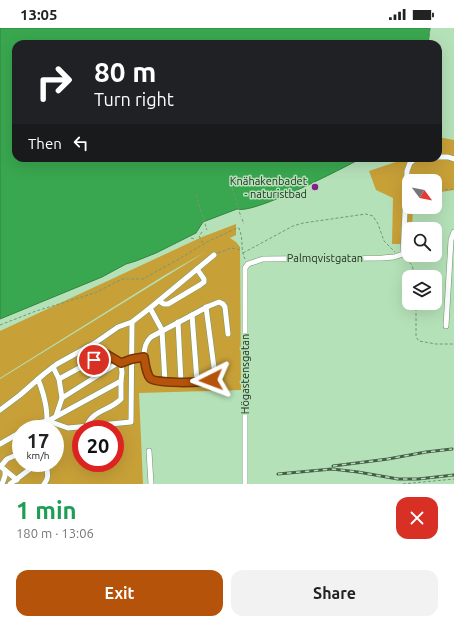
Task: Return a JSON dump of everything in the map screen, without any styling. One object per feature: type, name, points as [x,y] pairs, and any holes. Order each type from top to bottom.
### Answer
[{"type":"street","points":[[442,156],[454,159]]},
{"type":"street","points":[[404,222],[407,171],[411,162]]},
{"type":"street","points":[[446,326],[451,296],[451,240],[454,232]]},
{"type":"street","name":"Palmqvistgatan","points":[[248,264],[263,259],[394,258],[402,254]]},
{"type":"street","points":[[0,410],[53,367],[95,344],[118,327],[132,322],[214,255]]},
{"type":"street","name":"Högastensgatan","points":[[245,484],[245,268],[248,264]]},
{"type":"street","points":[[159,301],[164,304],[168,304],[204,282],[204,279],[197,269]]},
{"type":"street","points":[[206,307],[214,376],[213,379],[210,381],[165,382],[155,381],[150,378],[144,357],[145,345],[147,340],[162,330],[206,307],[219,302],[223,304],[226,312],[228,334]]},
{"type":"street","points":[[150,308],[162,330],[165,382]]},
{"type":"street","points":[[192,315],[197,381]]},
{"type":"street","points":[[124,423],[131,422],[132,322]]},
{"type":"street","points":[[178,322],[181,382]]},
{"type":"street","points":[[58,379],[106,354],[110,355],[121,363],[121,399],[115,404],[94,415],[90,420]]},
{"type":"street","points":[[62,398],[121,363],[144,357]]},
{"type":"street","points":[[53,367],[58,379],[62,398],[56,416]]},
{"type":"street","points":[[38,379],[45,401],[48,420]]},
{"type":"street","points":[[50,420],[121,381]]},
{"type":"street","points":[[0,444],[12,437]]},
{"type":"street","points":[[149,451],[151,484]]},
{"type":"street","points":[[2,467],[7,459],[12,457]]},
{"type":"street","points":[[2,467],[17,480]]},
{"type":"street","points":[[2,467],[5,476],[2,484]]},
{"type":"street","points":[[10,484],[27,472]]},
{"type":"street","points":[[44,484],[47,482],[47,472]]},
{"type":"path","points":[[428,40],[430,28]]},
{"type":"path","points":[[232,188],[241,217]]},
{"type":"path","points":[[442,190],[454,189]]},
{"type":"path","points":[[196,195],[207,230]]},
{"type":"path","points":[[242,253],[293,226],[303,223],[366,214],[373,216],[378,224],[384,242],[402,254]]},
{"type":"path","points":[[242,219],[244,224]]},
{"type":"path","points":[[0,325],[36,311],[95,292],[122,279],[143,279],[178,260],[203,244],[237,228],[239,228],[242,234],[242,253],[248,264]]},
{"type":"path","points":[[202,232],[199,236],[203,244]]},
{"type":"path","points":[[191,238],[195,239]]},
{"type":"path","points":[[214,255],[225,249],[231,248],[242,250]]},
{"type":"path","points":[[416,310],[416,337],[419,341],[436,344],[454,344]]},
{"type":"path","points":[[403,484],[454,479]]},
{"type":"shaded area","points":[[0,28],[430,28],[428,40],[12,40],[12,162],[354,162],[279,198],[246,209],[237,209],[203,222],[196,233],[156,253],[126,264],[102,277],[0,319]]},
{"type":"shaded area","points":[[442,138],[454,140],[454,190],[442,192],[442,174],[402,174],[402,214],[413,214],[412,222],[402,222],[402,244],[392,244],[393,198],[376,190],[369,171],[396,162],[442,162]]},
{"type":"shaded area","points":[[236,224],[236,235],[230,238],[240,247],[241,390],[139,393],[143,484],[0,484],[0,379],[207,251],[165,275],[0,378],[0,331],[202,237]]},
{"type":"railway","points":[[333,466],[452,449]]},
{"type":"railway","points":[[278,474],[332,469],[398,479],[418,479],[454,475]]},
{"type":"place","name":"Knähakenbadet - naturistbad","points":[[315,187]]},
{"type":"route","points":[[94,360],[106,354],[110,355],[121,363],[126,360],[144,357],[147,373],[153,380],[161,382],[211,380]]}]
